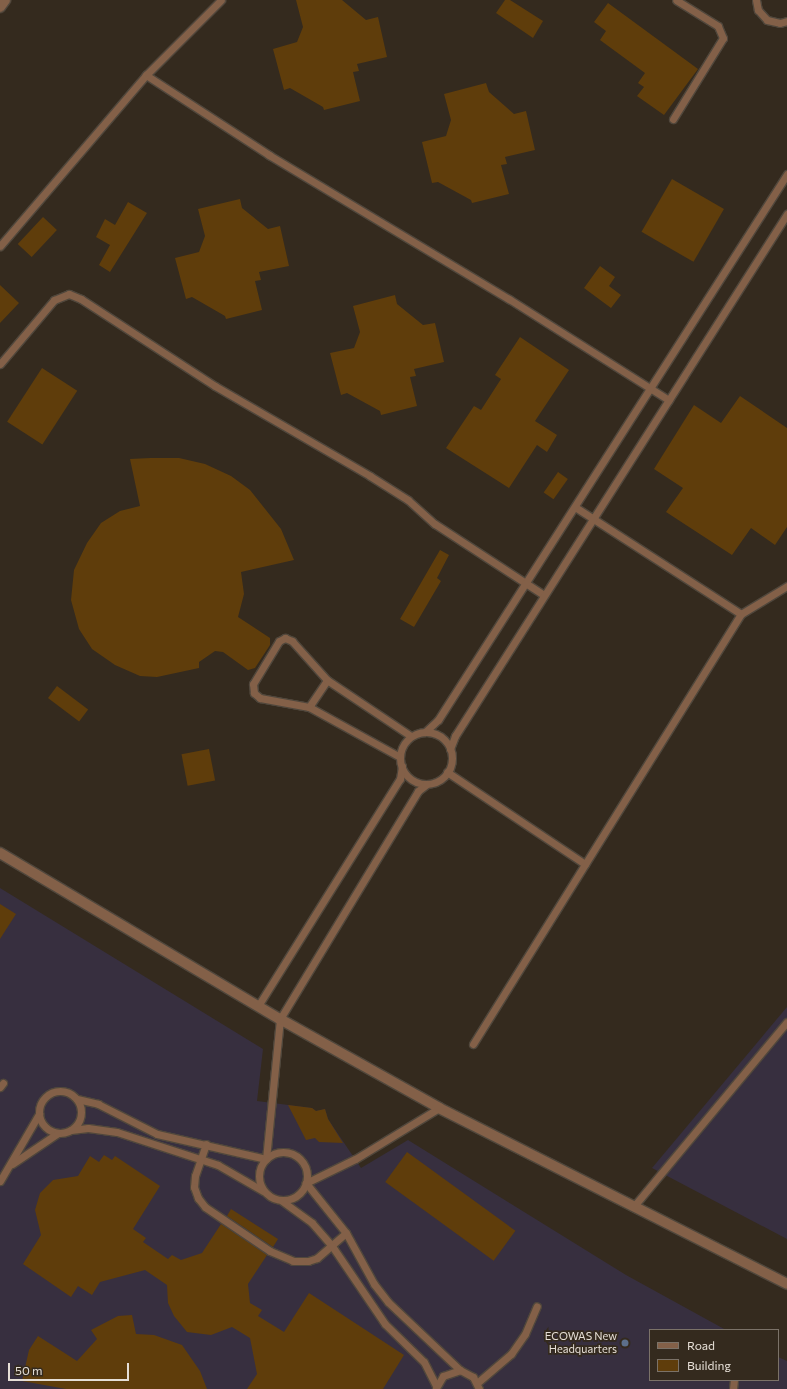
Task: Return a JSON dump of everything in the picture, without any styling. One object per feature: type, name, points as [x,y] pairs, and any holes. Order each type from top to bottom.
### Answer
[{"type":"street","points":[[0,7],[5,0]]},
{"type":"street","points":[[0,853],[280,1019],[439,1108],[787,1284]]},
{"type":"lane","points":[[0,246],[146,75],[221,0]]},
{"type":"lane","points":[[674,119],[723,38],[718,26],[676,0]]},
{"type":"lane","points":[[756,0],[758,10],[767,20],[780,23],[787,22]]},
{"type":"lane","points":[[146,75],[269,155],[420,245],[669,400]]},
{"type":"lane","points":[[258,1006],[400,779],[402,766],[400,757],[404,743],[411,736],[425,732],[438,720],[575,507],[649,387],[787,174]]},
{"type":"lane","points":[[450,749],[455,736],[787,214]]},
{"type":"lane","points":[[0,364],[54,300],[69,294],[81,299],[215,386],[370,476],[408,500],[435,524],[544,595]]},
{"type":"lane","points":[[575,507],[741,614]]},
{"type":"lane","points":[[472,1044],[741,614],[787,586]]},
{"type":"lane","points":[[400,757],[309,706],[260,698],[254,693],[254,684],[279,641],[285,638],[292,641],[327,680],[411,736]]},
{"type":"lane","points":[[309,706],[327,680]]},
{"type":"lane","points":[[263,1191],[258,1178],[266,1159],[280,1019],[418,791],[427,784],[442,778],[447,772],[452,757],[450,749],[440,736],[425,732]]},
{"type":"lane","points":[[402,766],[411,779],[427,784]]},
{"type":"lane","points":[[447,772],[585,864]]},
{"type":"lane","points":[[634,1206],[787,1022]]},
{"type":"lane","points":[[0,1181],[39,1114],[42,1100],[52,1092],[66,1091],[77,1099],[98,1104],[157,1134],[206,1144],[266,1159],[280,1152],[295,1156],[305,1168],[306,1183],[346,1233],[374,1284],[388,1302],[460,1370],[473,1377],[478,1386],[511,1354],[526,1334],[537,1306]]},
{"type":"lane","points":[[71,1130],[80,1119],[80,1106],[77,1099]]},
{"type":"lane","points":[[9,1167],[58,1133],[88,1128],[117,1132],[199,1159],[228,1170],[275,1200],[282,1201],[297,1196],[306,1183],[355,1159],[439,1108]]},
{"type":"lane","points":[[39,1114],[45,1127],[58,1133]]},
{"type":"lane","points":[[206,1144],[199,1159],[194,1187],[198,1198],[205,1207],[224,1221],[270,1251],[293,1261],[317,1258],[346,1233]]},
{"type":"lane","points":[[282,1201],[312,1223],[332,1246],[385,1324],[424,1362],[436,1388]]},
{"type":"lane","points":[[436,1388],[443,1376],[460,1370]]},
{"type":"shaded area","points":[[0,888],[263,1049],[257,1101],[312,1108],[316,1111],[325,1109],[328,1119],[361,1168],[408,1140],[626,1275],[724,1329],[649,1329],[649,1381],[779,1381],[779,1357],[787,1361],[787,1389],[0,1389]]},
{"type":"shaded area","points":[[787,1007],[787,1239],[652,1168]]},
{"type":"building","points":[[296,0],[342,0],[366,20],[378,17],[387,57],[357,64],[359,71],[353,72],[360,101],[324,110],[323,107],[290,88],[284,90],[273,49],[297,42],[303,27]]},
{"type":"building","points":[[505,0],[510,0],[543,21],[533,38],[496,13]]},
{"type":"building","points":[[608,3],[698,69],[664,115],[637,96],[644,87],[638,83],[645,73],[600,40],[606,31],[594,22]]},
{"type":"building","points":[[486,83],[489,92],[514,114],[526,111],[535,150],[505,157],[507,164],[501,165],[509,194],[472,203],[471,200],[438,182],[432,183],[422,142],[446,136],[451,120],[444,94]]},
{"type":"building","points":[[672,179],[724,209],[693,262],[642,232]]},
{"type":"building","points":[[240,199],[242,208],[268,229],[280,226],[289,266],[259,272],[261,280],[255,281],[262,310],[226,319],[225,316],[192,297],[186,299],[175,258],[199,252],[205,236],[198,209]]},
{"type":"building","points":[[128,202],[147,213],[110,272],[99,265],[110,245],[96,237],[105,219],[115,225]]},
{"type":"building","points":[[43,217],[57,230],[32,257],[18,244]]},
{"type":"building","points":[[600,266],[615,277],[609,286],[621,295],[611,308],[584,288]]},
{"type":"building","points":[[0,285],[19,303],[0,323]]},
{"type":"building","points":[[395,295],[397,304],[423,325],[435,323],[444,362],[414,369],[416,376],[410,377],[417,406],[381,415],[380,411],[347,393],[341,395],[330,353],[354,348],[360,332],[353,306]]},
{"type":"building","points":[[520,337],[569,370],[535,421],[557,435],[547,452],[537,445],[509,488],[446,448],[474,406],[481,410],[501,379],[495,375]]},
{"type":"building","points":[[42,368],[77,391],[42,445],[7,422]]},
{"type":"building","points":[[740,396],[787,428],[787,527],[775,545],[751,528],[732,555],[666,512],[683,488],[654,469],[694,405],[721,423]]},
{"type":"building","points":[[179,458],[205,464],[231,476],[250,490],[281,529],[294,560],[241,572],[244,594],[238,617],[270,638],[270,645],[255,668],[248,670],[223,652],[215,651],[199,662],[199,668],[157,677],[140,676],[115,665],[92,649],[79,629],[71,600],[74,570],[87,543],[101,523],[120,511],[140,506],[130,459]]},
{"type":"building","points":[[558,472],[568,479],[553,499],[544,492]]},
{"type":"building","points":[[440,550],[449,555],[437,578],[441,581],[414,627],[400,619]]},
{"type":"building","points":[[57,686],[88,709],[79,721],[48,698]]},
{"type":"building","points":[[209,749],[215,780],[188,786],[182,754]]},
{"type":"building","points":[[0,904],[16,914],[0,939]]},
{"type":"building","points":[[288,1105],[312,1108],[316,1111],[325,1109],[328,1119],[343,1143],[319,1142],[315,1138],[306,1140]]},
{"type":"building","points":[[407,1152],[515,1231],[494,1261],[385,1182]]},
{"type":"building","points":[[104,1155],[112,1160],[115,1156],[160,1186],[133,1229],[146,1238],[143,1242],[168,1259],[172,1255],[181,1260],[202,1253],[221,1224],[267,1255],[248,1284],[250,1303],[262,1310],[258,1316],[284,1332],[309,1293],[404,1355],[383,1389],[247,1389],[257,1374],[250,1338],[232,1327],[211,1335],[187,1332],[174,1316],[168,1303],[167,1285],[145,1270],[100,1282],[92,1295],[78,1286],[71,1297],[23,1264],[41,1235],[35,1210],[40,1193],[53,1180],[78,1176],[90,1156],[99,1162]]},
{"type":"building","points":[[231,1209],[278,1239],[273,1247],[227,1216]]},
{"type":"building","points":[[132,1315],[136,1334],[154,1335],[182,1345],[200,1371],[207,1389],[66,1389],[22,1381],[29,1350],[38,1336],[77,1361],[97,1339],[91,1330],[118,1316]]},
{"type":"place","name":"ECOWAS New Headquarters","points":[[625,1343]]}]
